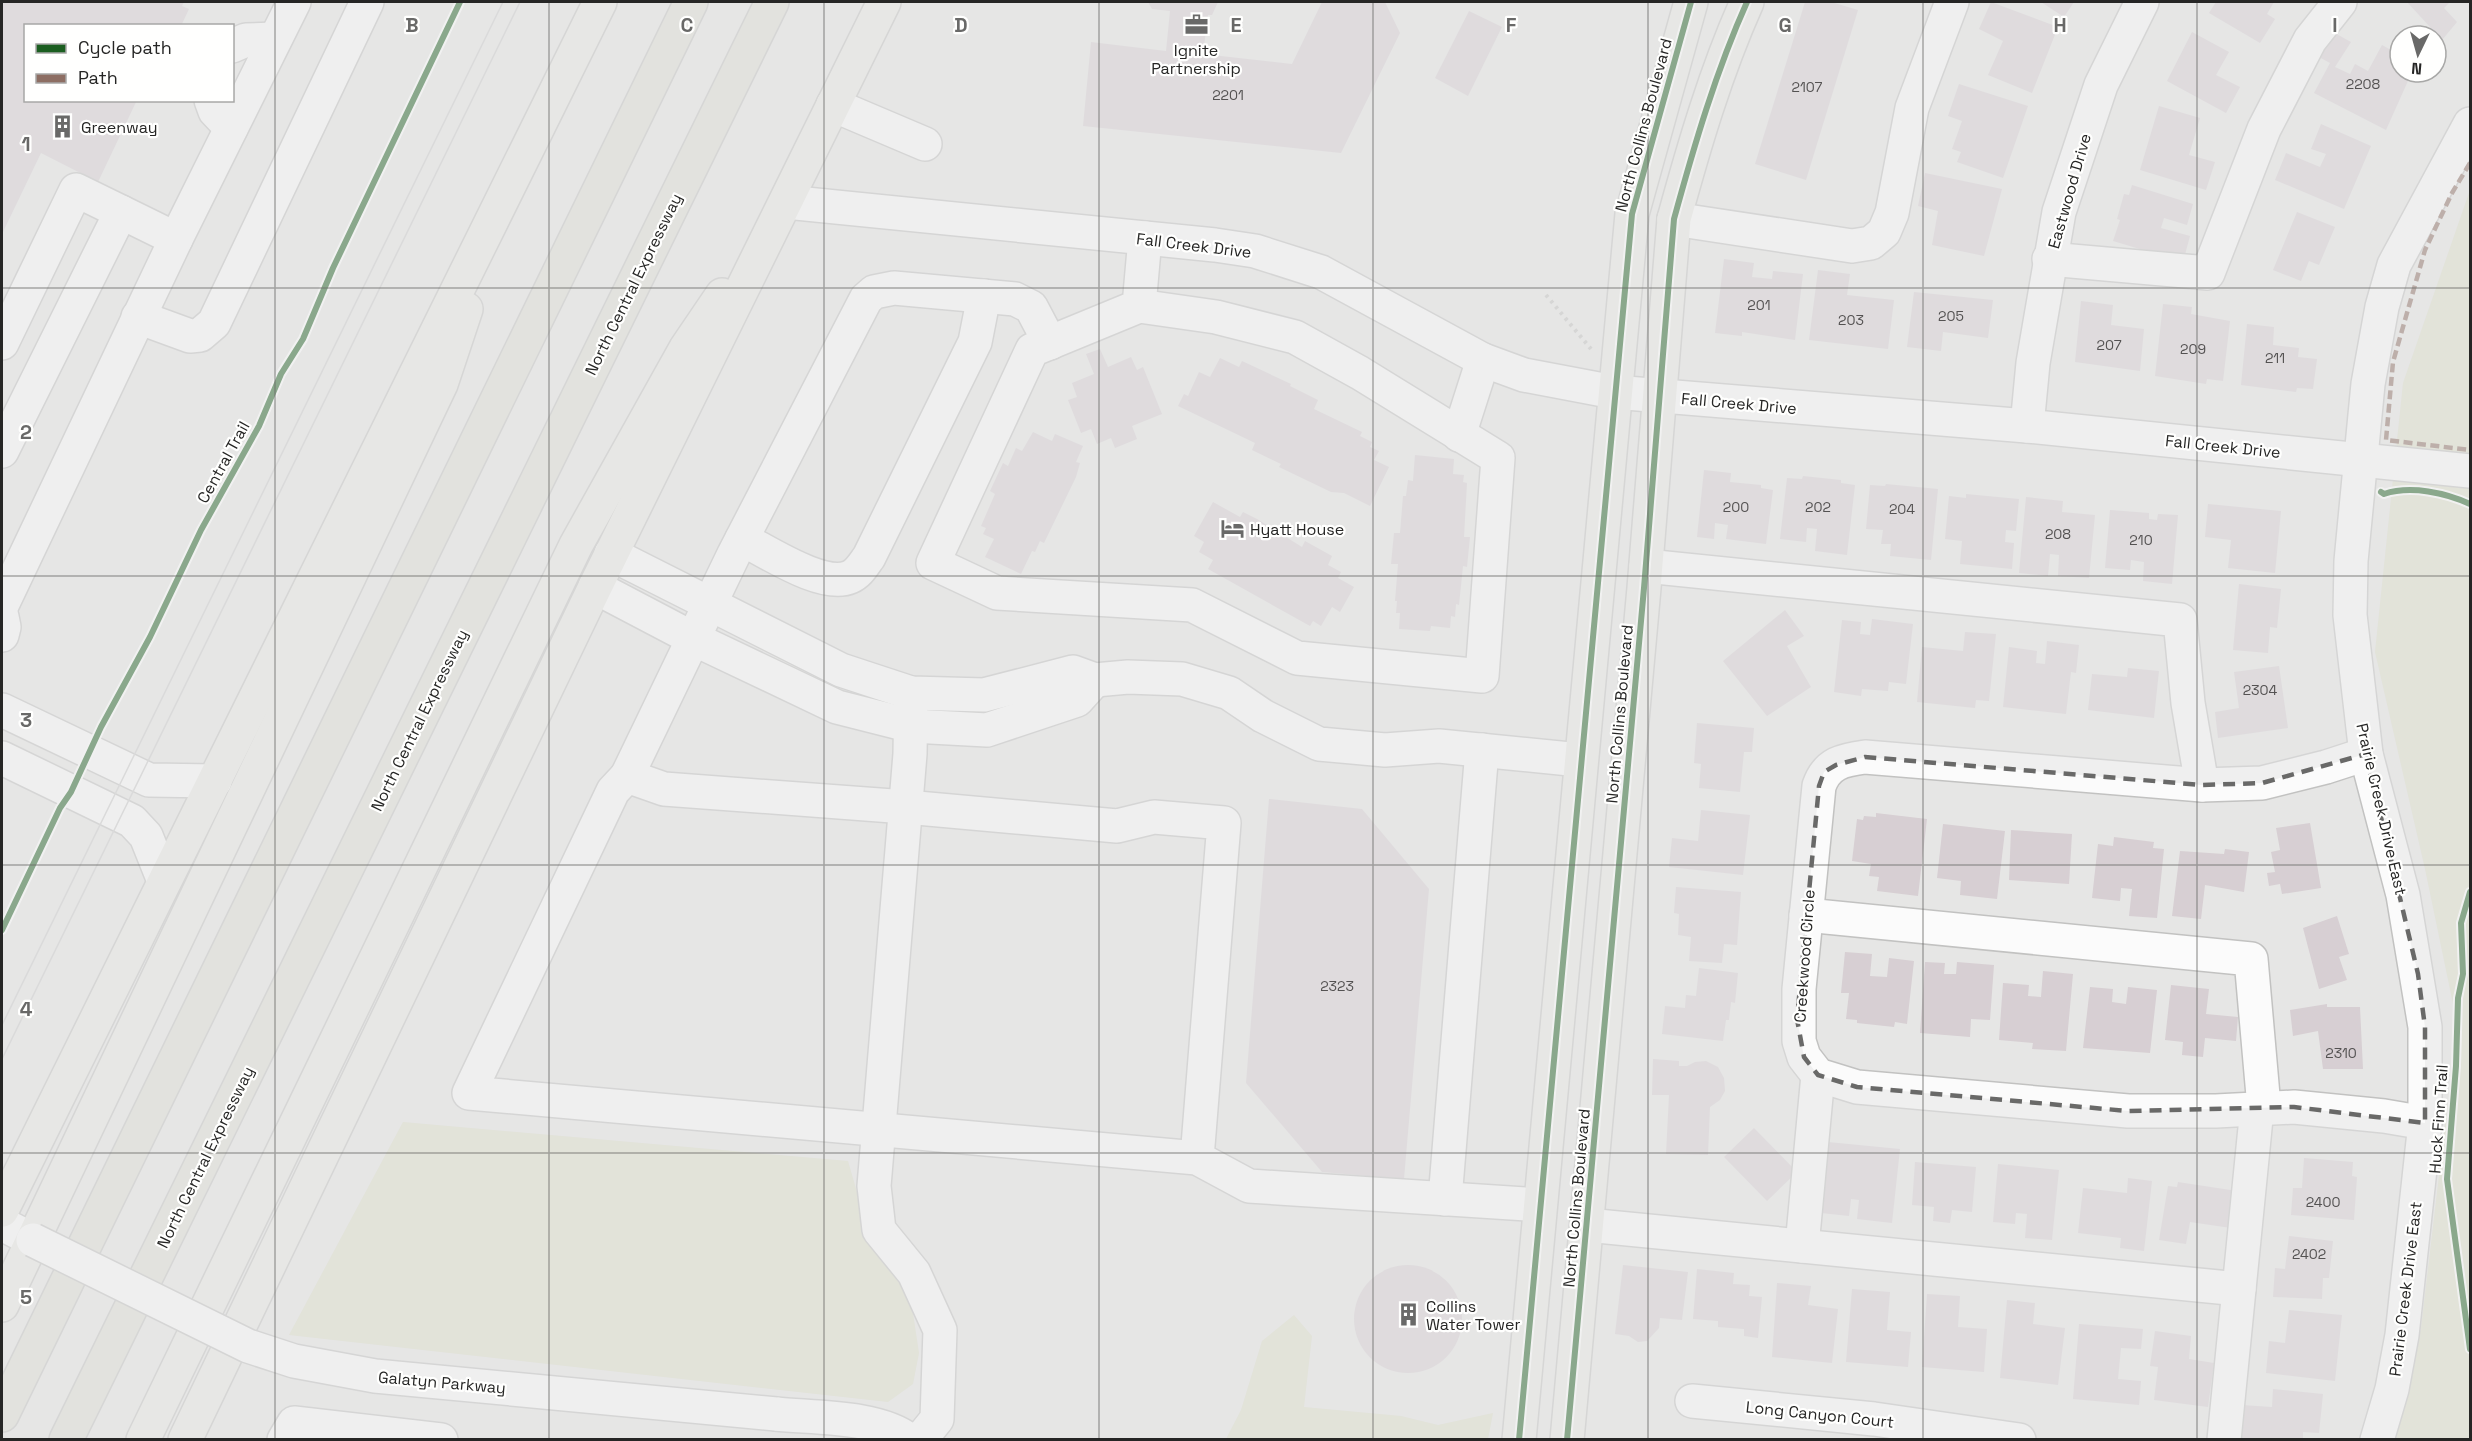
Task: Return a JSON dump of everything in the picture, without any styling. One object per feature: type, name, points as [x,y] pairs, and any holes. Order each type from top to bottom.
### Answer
[{"type":"highway","points":[[2,1416],[691,2]]},
{"type":"highway","name":"North Central Expressway","points":[[66,1440],[772,2]]},
{"type":"main road","points":[[2,1210],[600,2]]},
{"type":"main road","points":[[185,1440],[595,587],[884,2]]},
{"type":"main road","name":"North Collins Boulevard","points":[[1567,1440],[1646,566],[1674,219],[1688,169],[1734,31],[1747,2]]},
{"type":"main road","points":[[1686,3],[1734,31]]},
{"type":"main road","name":"North Collins Boulevard","points":[[1519,1440],[1632,214],[1686,3]]},
{"type":"main road","points":[[2,1305],[441,384],[504,196]]},
{"type":"main road","points":[[143,1440],[576,545],[686,348],[786,202]]},
{"type":"main road","points":[[1580,760],[1628,765]]},
{"type":"main road","points":[[1539,1213],[1587,1225]]},
{"type":"street","points":[[2,605],[138,317],[294,2]]},
{"type":"street","points":[[138,317],[190,336],[201,335],[214,323],[367,2]]},
{"type":"street","points":[[1674,219],[1852,246],[1871,243],[1884,232],[1892,213],[1912,108],[1952,2]]},
{"type":"street","name":"Eastwood Drive","points":[[2027,426],[2049,259],[2059,212],[2101,85],[2142,2]]},
{"type":"street","points":[[2049,259],[2208,273],[2264,129],[2310,40],[2340,2]]},
{"type":"street","points":[[234,45],[246,40],[275,39]]},
{"type":"street","points":[[212,102],[216,111],[231,128]]},
{"type":"street","points":[[833,105],[925,144]]},
{"type":"street","name":"Prairie Creek Drive East","points":[[2377,1440],[2392,1389],[2402,1335],[2425,1123],[2425,1027],[2418,974],[2403,895],[2366,754],[2350,615],[2351,561],[2368,384],[2382,307],[2394,265],[2470,124]]},
{"type":"street","points":[[2,343],[76,190],[176,239]]},
{"type":"street","name":"Fall Creek Drive","points":[[786,202],[1255,251],[1321,272],[1483,360],[1524,375],[1614,392],[2027,426],[2470,471]]},
{"type":"street","points":[[2,451],[122,212]]},
{"type":"street","points":[[1139,306],[1145,238]]},
{"type":"street","points":[[1050,343],[1031,307],[1015,299],[894,288],[874,292],[866,299],[742,539],[627,776],[613,791],[469,1093],[1197,1158],[1249,1186],[1444,1199],[1539,1213]]},
{"type":"street","points":[[742,539],[827,580],[849,578],[859,571],[874,547],[975,342],[984,296]]},
{"type":"street","points":[[1139,306],[1216,317],[1295,337],[1360,373],[1498,458],[1482,676],[1297,658],[1192,605],[997,593],[933,562],[1032,350],[1139,306]]},
{"type":"street","points":[[1460,435],[1483,360]]},
{"type":"street","points":[[612,554],[842,670],[911,693],[984,695],[1073,672],[1095,680],[1128,677],[1182,679],[1229,693],[1263,716],[1319,744],[1385,750],[1439,746],[1580,760]]},
{"type":"street","points":[[1646,566],[2180,620],[2188,703],[2202,785]]},
{"type":"street","points":[[595,587],[694,639],[837,707],[912,726],[987,730],[1077,700],[1095,680]]},
{"type":"street","points":[[2,616],[4,627],[2,635]]},
{"type":"street","points":[[911,693],[912,726],[906,807],[874,1186],[879,1230],[914,1273],[940,1330],[937,1419],[920,1440]]},
{"type":"street","points":[[2,710],[149,780],[215,781]]},
{"type":"street","points":[[1444,1199],[1482,750]]},
{"type":"street","name":"Creekwood Circle","points":[[1818,1075],[1804,1057],[1799,1041],[1797,1019],[1819,786],[1824,772],[1848,759],[1865,757],[2202,785],[2262,783],[2366,754]]},
{"type":"street","points":[[2,758],[132,821],[146,836],[164,881]]},
{"type":"street","points":[[627,776],[664,789],[1117,826],[1154,817],[1224,823],[1197,1158]]},
{"type":"street","points":[[1806,915],[2251,958],[2260,1108],[2224,1440]]},
{"type":"street","points":[[1802,1246],[1818,1075],[1857,1087],[2128,1111],[2216,1111],[2294,1107],[2384,1116],[2425,1123]]},
{"type":"street","name":"Galatyn Parkway","points":[[2,1224],[248,1346],[294,1361],[342,1371],[858,1422],[897,1430],[909,1440]]},
{"type":"street","points":[[1587,1225],[2239,1289]]},
{"type":"street","name":"Long Canyon Court","points":[[1692,1401],[1874,1419],[2019,1440]]},
{"type":"street","points":[[284,1440],[294,1423],[441,1440]]},
{"type":"path","points":[[1546,295],[1594,351]]},
{"type":"highlighted area","points":[[2366,754],[2418,974],[2425,1027],[2425,1123],[2294,1107],[2128,1111],[1857,1087],[1818,1075],[1804,1057],[1797,1019],[1819,786],[1824,772],[1836,765],[1865,757],[2202,785],[2262,783]]},
{"type":"green space","points":[[2470,190],[2470,1439],[2388,1439],[2402,1410],[2421,1328],[2457,1023],[2425,869],[2375,652],[2403,383]]},
{"type":"green space","points":[[403,1122],[848,1161],[872,1244],[911,1300],[919,1353],[913,1384],[888,1402],[289,1335]]},
{"type":"green space","points":[[1294,1315],[1312,1336],[1304,1407],[1401,1416],[1438,1425],[1493,1413],[1488,1439],[1226,1439],[1241,1410],[1262,1341]]},
{"type":"building","name":"Greenway","points":[[2,2],[184,2],[182,6],[189,9],[182,24],[24,24],[24,102],[136,102],[98,182],[41,153],[2,234]]},
{"type":"building","points":[[1148,2],[1218,2],[1212,15],[1208,15],[1203,54],[1292,64],[1322,2],[1385,2],[1400,33],[1341,153],[1083,126],[1091,42],[1166,51],[1170,11],[1152,9]]},
{"type":"building","points":[[1805,2],[1831,2],[1858,10],[1806,180],[1755,164]]},
{"type":"building","points":[[1991,2],[2058,27],[2032,93],[1988,75],[2003,41],[1979,29]]},
{"type":"building","points":[[2041,2],[2074,2],[2064,17]]},
{"type":"building","points":[[2216,2],[2274,2],[2267,14],[2275,19],[2260,43],[2209,13]]},
{"type":"building","points":[[2407,2],[2450,2],[2444,8],[2457,22],[2448,33],[2448,24],[2427,24]]},
{"type":"building","points":[[1469,11],[1502,27],[1468,96],[1435,78]]},
{"type":"building","points":[[2331,31],[2351,42],[2335,67],[2350,74],[2355,64],[2368,71],[2382,45],[2388,48],[2388,84],[2407,84],[2386,130],[2314,93],[2330,63],[2317,56]]},
{"type":"building","points":[[2192,32],[2229,52],[2216,75],[2240,87],[2226,113],[2167,81]]},
{"type":"building","points":[[1959,84],[2028,106],[2003,178],[1957,162],[1961,152],[1952,149],[1962,121],[1948,116]]},
{"type":"building","points":[[2159,106],[2200,118],[2189,155],[2215,162],[2206,190],[2140,170]]},
{"type":"building","points":[[2321,124],[2371,146],[2344,209],[2275,180],[2286,153],[2320,167],[2326,154],[2311,149]]},
{"type":"building","points":[[1925,173],[2002,189],[1984,256],[1932,245],[1938,211],[1918,206]]},
{"type":"building","points":[[2132,185],[2193,204],[2187,225],[2164,218],[2161,228],[2190,236],[2183,262],[2113,241],[2120,220],[2117,219],[2124,194],[2129,195]]},
{"type":"building","points":[[2297,212],[2335,227],[2319,265],[2309,261],[2301,281],[2273,270]]},
{"type":"building","points":[[1724,259],[1754,263],[1752,277],[1772,279],[1773,271],[1803,274],[1795,340],[1742,332],[1742,336],[1715,333]]},
{"type":"building","points":[[1818,270],[1850,274],[1847,295],[1894,300],[1888,349],[1809,340]]},
{"type":"building","points":[[1914,292],[1993,300],[1988,338],[1943,332],[1941,351],[1907,347]]},
{"type":"building","points":[[2081,301],[2113,305],[2111,325],[2144,329],[2140,371],[2075,362]]},
{"type":"building","points":[[2163,304],[2192,307],[2191,314],[2230,321],[2223,381],[2207,379],[2206,384],[2155,376]]},
{"type":"building","points":[[2247,324],[2274,327],[2273,345],[2299,348],[2298,357],[2317,359],[2313,389],[2297,388],[2296,392],[2241,385]]},
{"type":"building","points":[[1100,349],[1108,367],[1131,357],[1137,370],[1143,367],[1162,414],[1132,426],[1137,439],[1115,448],[1111,438],[1097,444],[1091,429],[1081,433],[1068,400],[1077,397],[1072,383],[1094,374],[1086,354]]},
{"type":"building","points":[[1220,358],[1239,367],[1242,361],[1291,384],[1290,386],[1318,400],[1314,409],[1362,432],[1360,436],[1372,442],[1370,447],[1379,451],[1374,460],[1389,467],[1370,506],[1344,493],[1331,492],[1279,467],[1281,464],[1252,450],[1255,443],[1178,406],[1184,394],[1188,396],[1199,372],[1210,377]]},
{"type":"building","points":[[1033,432],[1052,441],[1055,434],[1083,446],[1076,462],[1080,463],[1076,477],[1044,543],[1040,541],[1035,552],[1032,551],[1021,574],[985,557],[994,539],[983,534],[986,528],[981,526],[995,494],[990,491],[1003,463],[1008,466],[1016,448],[1022,451]]},
{"type":"building","points":[[1415,455],[1454,459],[1453,474],[1464,475],[1463,482],[1467,483],[1464,537],[1470,537],[1467,567],[1463,566],[1459,605],[1456,604],[1455,617],[1451,616],[1450,628],[1431,626],[1430,631],[1399,629],[1400,613],[1396,613],[1397,601],[1395,601],[1398,564],[1391,564],[1394,533],[1400,533],[1403,496],[1406,496],[1408,480],[1413,481]]},
{"type":"building","points":[[1704,470],[1731,473],[1730,482],[1761,485],[1761,488],[1773,490],[1766,544],[1726,539],[1728,525],[1715,523],[1714,539],[1697,537]]},
{"type":"building","points":[[1803,476],[1841,480],[1841,483],[1855,485],[1847,555],[1815,551],[1817,529],[1807,528],[1806,542],[1780,539],[1787,478],[1802,479]]},
{"type":"building","points":[[1886,484],[1938,489],[1931,560],[1890,556],[1891,544],[1881,544],[1883,530],[1866,529],[1870,485],[1885,486]]},
{"type":"building","points":[[1966,494],[2019,499],[2016,531],[2006,530],[2005,542],[2014,543],[2012,569],[1960,564],[1962,541],[1945,539],[1949,496],[1966,498]]},
{"type":"building","points":[[2026,497],[2063,501],[2062,512],[2095,515],[2089,578],[2058,576],[2059,555],[2050,554],[2048,576],[2019,573]]},
{"type":"building","points":[[1213,502],[1240,517],[1243,512],[1257,519],[1302,547],[1305,541],[1332,556],[1328,565],[1341,572],[1338,578],[1354,587],[1340,612],[1332,607],[1321,626],[1313,621],[1310,626],[1208,569],[1213,560],[1199,552],[1204,542],[1194,536]]},
{"type":"building","points":[[2208,504],[2281,511],[2275,573],[2228,568],[2231,540],[2205,537]]},
{"type":"building","points":[[2110,510],[2149,513],[2149,519],[2157,520],[2158,514],[2178,515],[2172,584],[2143,581],[2144,562],[2131,560],[2130,570],[2105,568]]},
{"type":"building","points":[[2239,584],[2281,589],[2277,628],[2270,627],[2268,653],[2233,650]]},
{"type":"building","points":[[1785,610],[1804,636],[1787,646],[1811,687],[1767,716],[1723,661]]},
{"type":"building","points":[[1872,619],[1913,624],[1906,684],[1889,682],[1888,691],[1862,689],[1861,696],[1834,692],[1842,620],[1861,622],[1860,634],[1870,635]]},
{"type":"building","points":[[1965,632],[1996,634],[1989,701],[1976,700],[1975,708],[1917,702],[1922,647],[1963,651]]},
{"type":"building","points":[[2047,641],[2079,645],[2076,673],[2071,672],[2066,714],[2003,707],[2009,647],[2037,651],[2036,663],[2045,664]]},
{"type":"building","points":[[2279,666],[2288,728],[2218,738],[2215,712],[2239,708],[2234,672]]},
{"type":"building","points":[[2128,668],[2159,671],[2154,718],[2088,710],[2092,674],[2127,677]]},
{"type":"building","points":[[1697,723],[1754,728],[1752,752],[1744,752],[1740,792],[1699,788],[1701,764],[1694,763]]},
{"type":"building","points":[[1269,799],[1362,809],[1429,889],[1404,1179],[1322,1172],[1246,1083]]},
{"type":"building","points":[[1701,810],[1750,815],[1743,875],[1669,867],[1672,838],[1698,841]]},
{"type":"building","points":[[1876,813],[1927,819],[1918,896],[1877,891],[1879,877],[1869,876],[1871,864],[1852,861],[1857,819],[1863,820],[1864,816],[1876,817]]},
{"type":"building","points":[[2310,823],[2321,888],[2282,894],[2280,884],[2269,886],[2267,873],[2275,872],[2271,852],[2280,850],[2276,828]]},
{"type":"building","points":[[1943,824],[2005,831],[1997,899],[1960,895],[1961,881],[1937,878]]},
{"type":"building","points":[[2011,830],[2072,834],[2069,884],[2009,880]]},
{"type":"building","points":[[2114,837],[2154,842],[2153,848],[2164,849],[2157,918],[2129,916],[2132,889],[2121,888],[2120,901],[2092,898],[2098,844],[2113,846]]},
{"type":"building","points":[[2225,849],[2249,852],[2244,892],[2205,885],[2201,919],[2172,916],[2180,851],[2224,854]]},
{"type":"building","points":[[1676,887],[1741,892],[1737,945],[1724,944],[1722,963],[1689,961],[1691,937],[1678,935],[1679,914],[1674,913]]},
{"type":"building","points":[[2337,916],[2349,954],[2339,957],[2347,980],[2319,989],[2303,928]]},
{"type":"building","points":[[1845,952],[1872,954],[1870,976],[1887,977],[1889,958],[1914,961],[1907,1024],[1895,1022],[1894,1027],[1857,1023],[1857,1020],[1846,1019],[1849,993],[1841,993]]},
{"type":"building","points":[[1925,962],[1945,963],[1944,974],[1956,974],[1957,962],[1994,965],[1990,1020],[1971,1019],[1970,1037],[1920,1033]]},
{"type":"building","points":[[1699,968],[1738,973],[1735,1003],[1731,1002],[1723,1041],[1662,1034],[1665,1006],[1685,1008],[1686,995],[1696,996]]},
{"type":"building","points":[[2043,971],[2073,974],[2066,1051],[2032,1049],[2033,1043],[1999,1040],[2003,983],[2029,985],[2028,996],[2041,997]]},
{"type":"building","points":[[2171,985],[2209,989],[2206,1014],[2238,1017],[2236,1041],[2205,1038],[2203,1057],[2182,1055],[2183,1042],[2165,1040]]},
{"type":"building","points":[[2090,987],[2113,989],[2112,1002],[2126,1004],[2128,987],[2157,990],[2150,1053],[2083,1048]]},
{"type":"building","points":[[2327,1004],[2327,1007],[2360,1007],[2363,1069],[2323,1069],[2318,1031],[2293,1036],[2290,1010]]},
{"type":"building","points":[[1653,1059],[1679,1061],[1679,1066],[1706,1061],[1718,1067],[1724,1078],[1725,1091],[1720,1100],[1710,1107],[1708,1155],[1666,1154],[1669,1095],[1652,1095]]},
{"type":"building","points":[[1754,1128],[1797,1172],[1767,1201],[1724,1157]]},
{"type":"building","points":[[1828,1142],[1900,1149],[1892,1223],[1857,1219],[1859,1200],[1851,1199],[1849,1216],[1821,1213]]},
{"type":"building","points":[[2304,1158],[2353,1162],[2352,1176],[2357,1177],[2354,1220],[2291,1215],[2293,1188],[2302,1188]]},
{"type":"building","points":[[1915,1162],[1976,1167],[1972,1212],[1952,1210],[1950,1223],[1933,1221],[1934,1207],[1912,1205]]},
{"type":"building","points":[[1998,1164],[2059,1170],[2052,1240],[2025,1238],[2027,1214],[2016,1213],[2015,1224],[1993,1222]]},
{"type":"building","points":[[2128,1178],[2152,1181],[2144,1251],[2120,1248],[2121,1238],[2078,1233],[2083,1188],[2127,1193]]},
{"type":"building","points":[[2178,1182],[2237,1191],[2231,1228],[2190,1222],[2186,1244],[2159,1240],[2168,1186],[2177,1187]]},
{"type":"building","points":[[2289,1236],[2333,1241],[2329,1278],[2323,1278],[2322,1299],[2273,1297],[2275,1268],[2285,1269]]},
{"type":"building","name":"Collins Water Tower","points":[[1408,1265],[1429,1269],[1446,1281],[1458,1298],[1462,1319],[1458,1340],[1446,1357],[1429,1369],[1408,1373],[1387,1369],[1370,1357],[1358,1340],[1354,1319],[1358,1298],[1370,1281],[1387,1269]]},
{"type":"building","points":[[1623,1265],[1688,1272],[1682,1320],[1660,1318],[1659,1328],[1647,1341],[1638,1342],[1629,1336],[1615,1334]]},
{"type":"building","points":[[1697,1269],[1734,1273],[1733,1284],[1750,1285],[1749,1296],[1762,1297],[1758,1338],[1744,1336],[1744,1329],[1718,1327],[1718,1321],[1693,1319]]},
{"type":"building","points":[[1777,1283],[1811,1286],[1808,1305],[1838,1309],[1832,1363],[1772,1357]]},
{"type":"building","points":[[1852,1289],[1890,1292],[1887,1330],[1911,1332],[1908,1367],[1846,1362]]},
{"type":"building","points":[[1927,1294],[1960,1296],[1958,1327],[1987,1329],[1984,1372],[1922,1367]]},
{"type":"building","points":[[2007,1300],[2035,1303],[2033,1324],[2065,1328],[2058,1385],[2000,1378]]},
{"type":"building","points":[[2289,1310],[2342,1315],[2335,1381],[2266,1373],[2269,1341],[2285,1343]]},
{"type":"building","points":[[2079,1324],[2143,1329],[2141,1349],[2121,1348],[2118,1379],[2141,1381],[2139,1405],[2073,1399]]},
{"type":"building","points":[[2155,1331],[2191,1336],[2189,1359],[2214,1363],[2208,1407],[2154,1400],[2158,1367],[2150,1366]]},
{"type":"building","points":[[2273,1389],[2323,1394],[2319,1433],[2303,1432],[2303,1440],[2239,1440],[2242,1405],[2272,1407]]},
{"type":"tram line","points":[[2,1025],[503,2]]},
{"type":"tram line","points":[[2,1059],[520,2]]},
{"type":"marked path","points":[[2470,163],[2452,193],[2425,250],[2393,362],[2386,440],[2470,450]]},
{"type":"cycle path","name":"Central Trail","points":[[2,930],[60,808],[71,792],[101,727],[150,637],[201,530],[259,426],[281,374],[303,339],[333,268],[460,2]]},
{"type":"cycle path","points":[[1519,1440],[1632,214],[1691,2]]},
{"type":"cycle path","points":[[1567,1440],[1644,588],[1674,219],[1706,109],[1747,2]]},
{"type":"cycle path","points":[[2381,492],[2384,494],[2405,490],[2428,491],[2470,504]]},
{"type":"cycle path","name":"Huck Finn Trail","points":[[2470,892],[2461,923],[2463,974],[2458,998],[2456,1066],[2447,1179],[2470,1349]]},
{"type":"place","name":"Ignite Partnership","points":[[1196,25]]},
{"type":"place","name":"Greenway","points":[[63,127]]},
{"type":"place","name":"Hyatt House","points":[[1232,529]]},
{"type":"place","name":"Collins Water Tower","points":[[1408,1315]]}]
